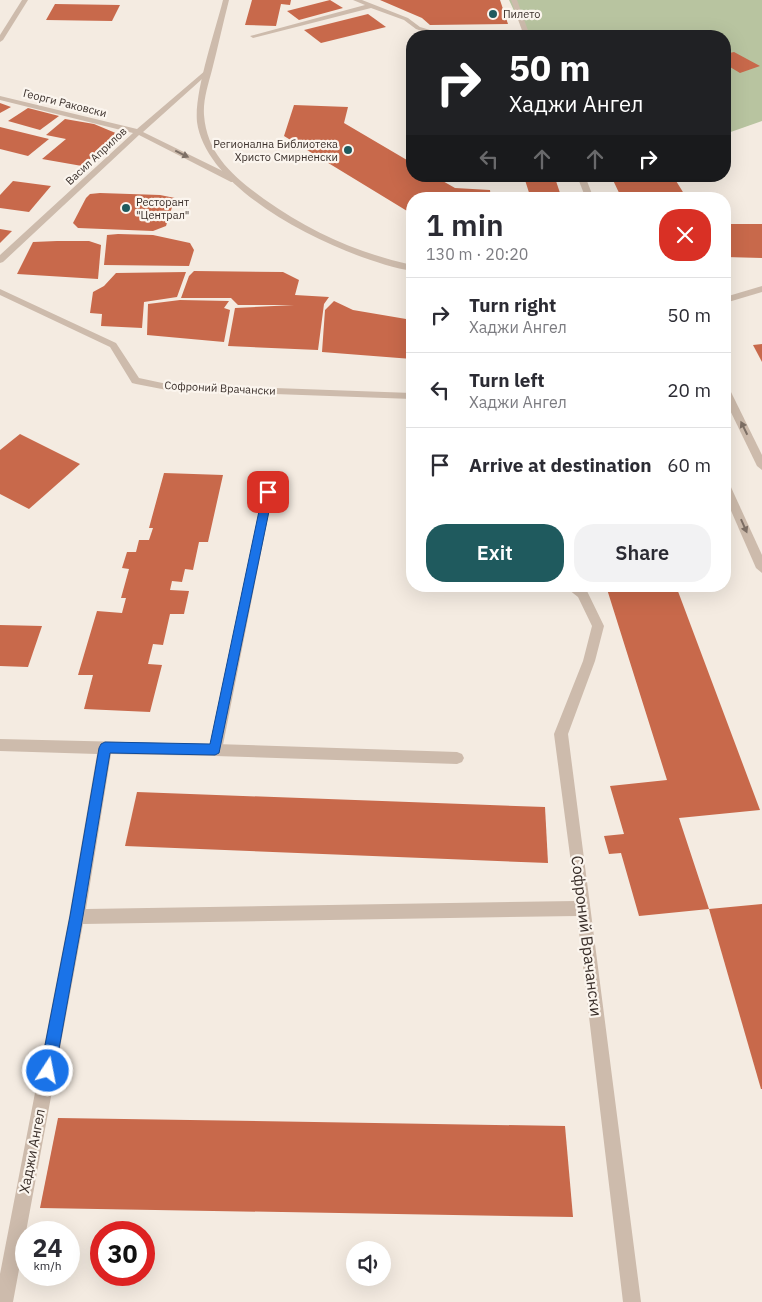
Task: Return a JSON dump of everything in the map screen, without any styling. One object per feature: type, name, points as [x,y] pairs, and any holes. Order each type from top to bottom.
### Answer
[{"type":"street","points":[[0,40],[26,0]]},
{"type":"street","points":[[226,0],[202,88],[200,104],[203,135],[210,152],[234,180],[280,215],[322,240],[369,259],[406,267]]},
{"type":"street","points":[[356,0],[406,19],[424,30]]},
{"type":"street","points":[[514,0],[525,30]]},
{"type":"street","points":[[253,36],[370,6]]},
{"type":"street","name":"Васил Априлов","points":[[0,260],[138,132],[208,71]]},
{"type":"street","name":"Георги Раковски","points":[[0,98],[138,132],[234,180]]},
{"type":"street","points":[[731,298],[762,289]]},
{"type":"street","name":"Софроний Врачански","points":[[0,292],[113,346],[136,381],[167,387],[406,396]]},
{"type":"street","points":[[731,402],[762,466]]},
{"type":"street","points":[[215,750],[268,492]]},
{"type":"street","points":[[731,498],[762,568]]},
{"type":"street","name":"Софроний Врачански","points":[[580,592],[583,594],[598,626],[589,661],[561,734],[632,1302]]},
{"type":"street","points":[[0,745],[457,758]]},
{"type":"street","name":"Хаджи Ангел","points":[[4,1302],[77,916],[105,748]]},
{"type":"street","points":[[77,916],[584,908]]},
{"type":"green space","points":[[509,0],[762,0],[762,121],[731,132],[731,30],[523,30]]},
{"type":"building","points":[[252,0],[291,0],[290,5],[281,4],[276,26],[245,25]]},
{"type":"building","points":[[330,0],[343,8],[299,20],[287,11]]},
{"type":"building","points":[[380,0],[500,0],[508,24],[430,25],[422,18]]},
{"type":"building","points":[[55,4],[120,5],[112,21],[46,20]]},
{"type":"building","points":[[368,14],[386,27],[321,43],[304,30]]},
{"type":"building","points":[[734,52],[760,66],[740,73],[731,68],[731,53]]},
{"type":"building","points":[[0,103],[11,107],[0,113]]},
{"type":"building","name":"Регионална Библиотека Христо Смирненски","points":[[294,105],[348,107],[344,123],[406,159],[406,182],[444,182],[455,188],[490,190],[490,192],[406,192],[406,210],[284,136]]},
{"type":"building","points":[[28,108],[59,116],[40,130],[8,121]]},
{"type":"building","points":[[65,119],[94,124],[118,134],[82,166],[42,159],[66,139],[46,135]]},
{"type":"building","points":[[0,127],[49,139],[28,156],[0,149]]},
{"type":"building","points":[[13,181],[51,186],[29,212],[0,208],[0,195]]},
{"type":"building","points":[[526,182],[556,182],[560,192],[529,192]]},
{"type":"building","points":[[614,182],[677,182],[683,192],[619,192]]},
{"type":"building","name":"Ресторант \"Централ\"","points":[[90,194],[160,195],[175,198],[166,226],[153,231],[78,228],[73,223],[86,198]]},
{"type":"building","points":[[731,224],[762,224],[762,258],[731,257]]},
{"type":"building","points":[[0,229],[12,231],[0,243]]},
{"type":"building","points":[[107,235],[153,235],[190,243],[194,250],[189,266],[104,265]]},
{"type":"building","points":[[89,241],[101,245],[98,279],[17,274],[33,242]]},
{"type":"building","points":[[194,271],[283,272],[299,280],[295,295],[329,297],[324,304],[318,350],[228,346],[235,308],[294,305],[238,305],[231,298],[181,298],[189,276]]},
{"type":"building","points":[[186,272],[177,297],[144,302],[142,328],[101,326],[102,314],[90,313],[93,292],[104,286],[116,273]]},
{"type":"building","points":[[180,300],[229,301],[224,308],[230,310],[224,342],[147,335],[148,304]]},
{"type":"building","points":[[334,301],[353,310],[406,319],[406,359],[322,352],[325,310]]},
{"type":"building","points":[[762,344],[762,362],[753,345]]},
{"type":"building","points":[[20,434],[80,464],[29,509],[0,494],[0,450]]},
{"type":"building","points":[[164,473],[223,475],[208,542],[199,542],[193,570],[185,569],[182,582],[172,581],[170,590],[189,591],[184,614],[170,614],[163,645],[153,644],[148,664],[162,665],[150,712],[84,709],[93,675],[78,675],[97,611],[122,613],[126,598],[121,598],[129,569],[122,568],[127,552],[136,552],[139,540],[149,540],[153,528],[149,528]]},
{"type":"building","points":[[608,592],[678,592],[760,810],[679,818],[709,909],[639,916],[621,853],[609,854],[604,836],[624,834],[610,786],[667,780]]},
{"type":"building","points":[[0,625],[42,626],[28,667],[0,666]]},
{"type":"building","points":[[137,792],[545,807],[548,863],[125,846]]},
{"type":"building","points":[[762,904],[762,1089],[761,1089],[709,909]]},
{"type":"building","points":[[58,1118],[565,1126],[573,1217],[40,1208]]},
{"type":"place","name":"Пилето","points":[[493,14]]},
{"type":"place","name":"Регионална Библиотека Христо Смирненски","points":[[348,150]]},
{"type":"place","name":"Ресторант \"Централ\"","points":[[126,208]]},
{"type":"route","points":[[48,1071],[77,916],[105,748],[215,750],[268,492]]}]
